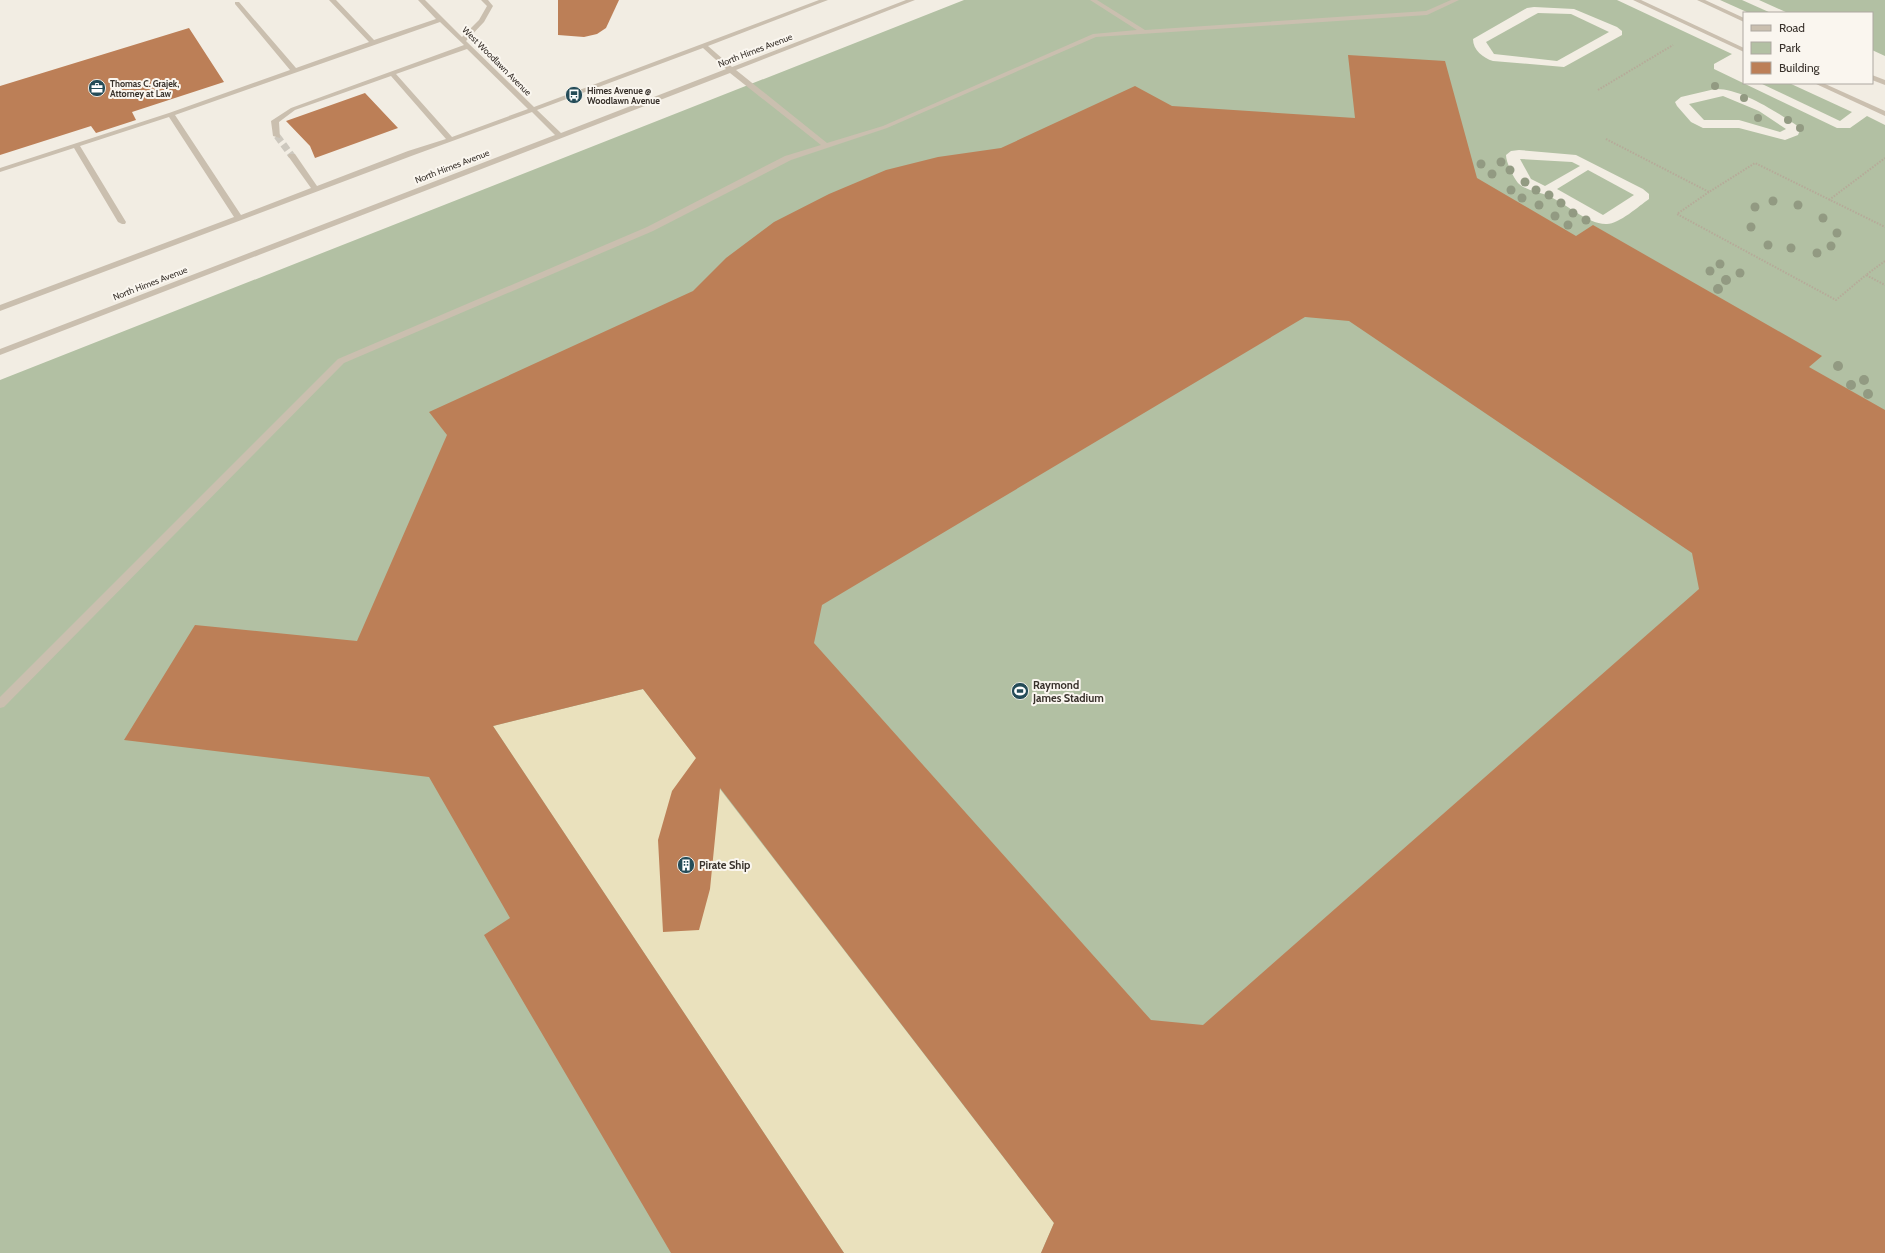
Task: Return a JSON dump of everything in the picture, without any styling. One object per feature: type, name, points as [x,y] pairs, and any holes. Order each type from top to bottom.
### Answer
[{"type":"street","points":[[332,0],[373,43]]},
{"type":"street","name":"West Woodlawn Avenue","points":[[421,0],[560,135]]},
{"type":"street","points":[[463,40],[482,21],[490,6],[484,0]]},
{"type":"street","points":[[0,308],[411,153],[533,110],[825,0]]},
{"type":"street","name":"North Himes Avenue","points":[[0,352],[912,0]]},
{"type":"street","points":[[1093,0],[1144,32]]},
{"type":"street","points":[[0,704],[341,361],[650,229],[788,158],[885,127],[1094,35],[1427,13],[1456,0]]},
{"type":"street","points":[[1636,0],[1743,50]]},
{"type":"street","points":[[1700,0],[1743,20]]},
{"type":"street","points":[[237,3],[294,70]]},
{"type":"street","points":[[0,170],[170,114],[441,19]]},
{"type":"street","points":[[703,45],[731,70],[826,146]]},
{"type":"street","points":[[277,136],[275,121],[293,109],[468,46]]},
{"type":"street","points":[[392,73],[451,140]]},
{"type":"street","points":[[1873,77],[1885,83]]},
{"type":"street","points":[[1819,84],[1885,114]]},
{"type":"street","points":[[170,114],[239,218]]},
{"type":"street","points":[[76,145],[122,222]]},
{"type":"street","points":[[292,156],[316,189]]},
{"type":"path","points":[[1598,90],[1700,30]]},
{"type":"path","points":[[1606,138],[1709,192]]},
{"type":"path","points":[[1829,200],[1885,158]]},
{"type":"path","points":[[1885,227],[1755,162],[1677,214],[1836,300],[1885,260]]},
{"type":"path","points":[[1866,276],[1885,285]]},
{"type":"green space","name":"Raymond James Stadium","points":[[964,0],[1617,0],[1732,54],[1714,64],[1714,69],[1837,128],[1850,128],[1867,116],[1885,125],[1885,1253],[0,1253],[0,380]],"holes":[[[1527,8],[1574,9],[1617,27],[1622,31],[1622,35],[1564,67],[1493,61],[1482,56],[1473,43],[1473,39]],[[1715,89],[1736,93],[1759,102],[1799,127],[1800,130],[1798,135],[1785,140],[1739,128],[1703,128],[1691,122],[1675,102],[1681,97]],[[1519,150],[1576,155],[1643,189],[1649,194],[1649,199],[1623,218],[1612,223],[1607,224],[1592,221],[1553,198],[1528,189],[1518,183],[1510,169],[1506,155],[1511,151]]]},
{"type":"green space","points":[[1720,0],[1742,0],[1769,12],[1747,12]]},
{"type":"green space","points":[[1759,0],[1885,0],[1885,56],[1873,50],[1873,12],[1786,12]]},
{"type":"green space","points":[[1538,13],[1571,14],[1609,32],[1557,61],[1494,54],[1486,42]]},
{"type":"green space","points":[[1762,84],[1791,84],[1852,112],[1840,121]]},
{"type":"green space","points":[[1723,96],[1759,111],[1786,129],[1780,132],[1739,120],[1704,120],[1689,104]]},
{"type":"green space","points":[[1520,159],[1572,162],[1580,166],[1545,186],[1531,179]]},
{"type":"green space","points":[[1588,170],[1634,195],[1603,215],[1557,189]]},
{"type":"sand","points":[[643,689],[1054,1223],[1041,1253],[844,1253],[493,726]]},
{"type":"building","points":[[558,0],[619,0],[606,28],[597,34],[584,37],[558,35]]},
{"type":"building","points":[[189,28],[224,82],[132,112],[136,120],[96,133],[91,126],[0,155],[0,86]]},
{"type":"building","name":"Raymond James Stadium","points":[[1348,55],[1445,61],[1477,178],[1576,236],[1593,225],[1822,356],[1809,367],[1885,410],[1885,1253],[1041,1253],[1054,1223],[720,788],[710,889],[699,930],[663,932],[658,840],[672,791],[696,758],[643,689],[493,726],[844,1253],[671,1253],[484,935],[510,918],[429,777],[124,740],[195,625],[357,641],[447,435],[429,412],[693,291],[726,258],[774,222],[829,194],[886,170],[938,157],[1001,148],[1135,86],[1172,106],[1355,118]],"holes":[[[1305,317],[1349,321],[1692,553],[1699,589],[1203,1025],[1151,1020],[814,643],[822,605]]]},
{"type":"building","points":[[365,93],[398,128],[315,158],[310,146],[286,121]]},
{"type":"tunnel","points":[[277,136],[292,156]]},
{"type":"place","name":"Thomas C. Grajek, Attorney at Law","points":[[97,88]]},
{"type":"place","name":"Himes Avenue @ Woodlawn Avenue","points":[[574,95]]},
{"type":"place","name":"Raymond James Stadium","points":[[1020,691]]},
{"type":"place","name":"Pirate Ship","points":[[686,865]]}]
